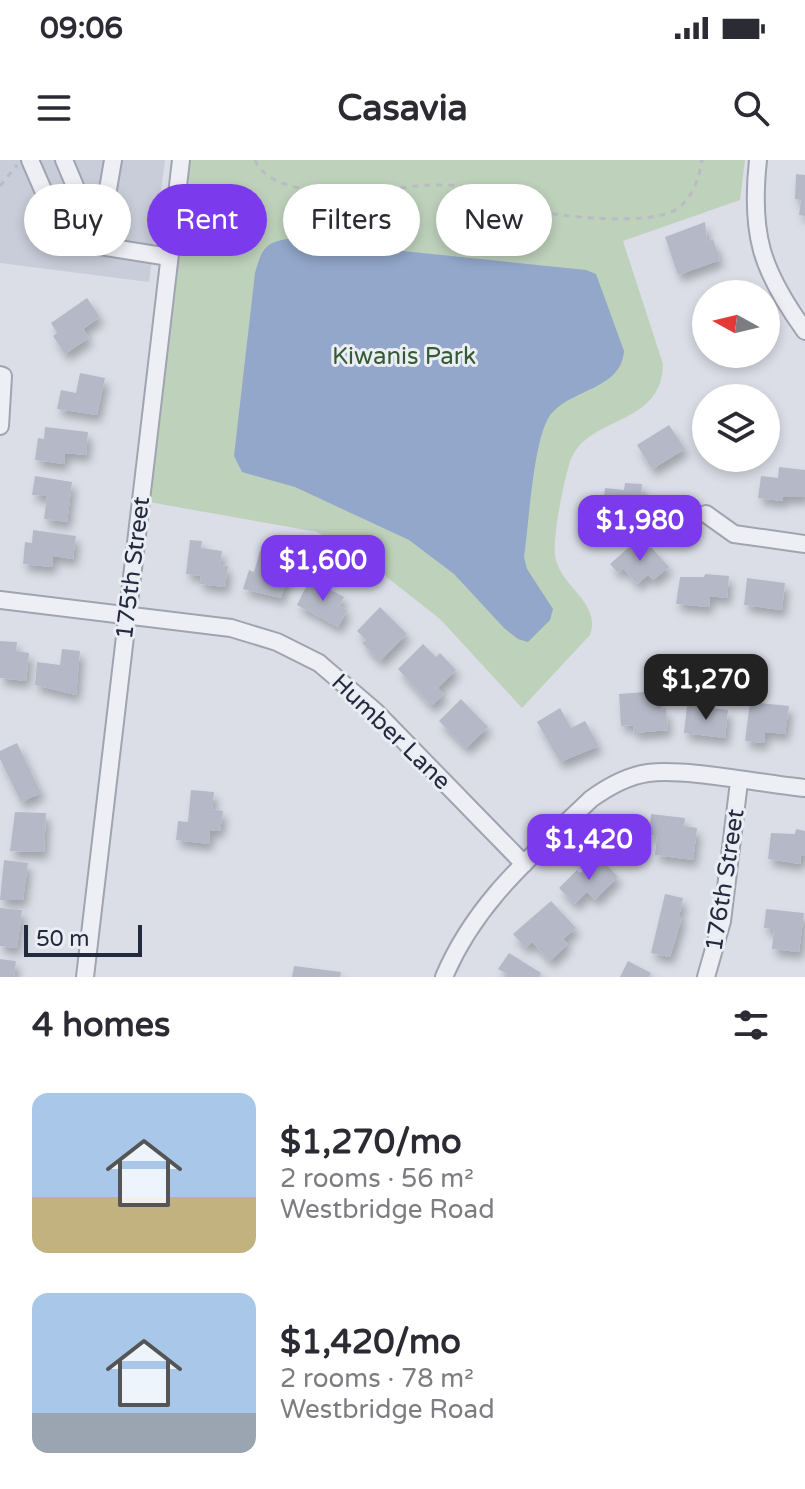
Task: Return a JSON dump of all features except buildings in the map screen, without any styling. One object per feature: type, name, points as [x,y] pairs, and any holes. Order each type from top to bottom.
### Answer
[{"type":"street","points":[[64,160],[85,210],[106,201],[113,160]]},
{"type":"street","name":"175th Street","points":[[85,977],[181,160]]},
{"type":"street","points":[[758,160],[753,204],[760,248],[767,268],[805,331]]},
{"type":"street","points":[[24,163],[57,222],[74,242],[169,257]]},
{"type":"street","points":[[0,426],[2,375]]},
{"type":"street","points":[[706,514],[734,534],[805,544]]},
{"type":"street","name":"Humber Lane","points":[[0,600],[242,631],[277,642],[319,663],[375,711],[524,864]]},
{"type":"street","points":[[444,977],[466,930],[483,906],[591,799],[626,778],[668,773],[805,788]]},
{"type":"street","name":"176th Street","points":[[706,977],[722,921],[739,782]]},
{"type":"path","points":[[255,160],[268,177],[293,187],[360,192],[447,185],[545,212],[637,218],[657,217],[678,208],[697,181],[702,160]]},
{"type":"path","points":[[0,186],[24,163]]},
{"type":"shaded area","points":[[0,160],[165,160],[162,184],[147,184],[147,256],[152,256],[149,282],[0,263]]},
{"type":"green space","name":"Kiwanis Park","points":[[189,160],[745,160],[740,200],[623,241],[663,364],[659,385],[650,400],[637,411],[589,437],[577,449],[569,465],[561,497],[555,555],[564,576],[590,613],[590,635],[522,708],[440,619],[384,575],[317,532],[149,502],[178,256],[267,256],[267,184],[186,184]]},
{"type":"water","points":[[283,240],[283,256],[420,256],[420,253],[586,270],[596,274],[624,351],[621,364],[614,374],[558,407],[544,429],[535,464],[524,557],[527,569],[553,609],[550,620],[528,642],[518,639],[504,628],[454,574],[409,540],[295,487],[242,472],[234,456],[255,273],[259,259],[267,256],[267,247]]}]
